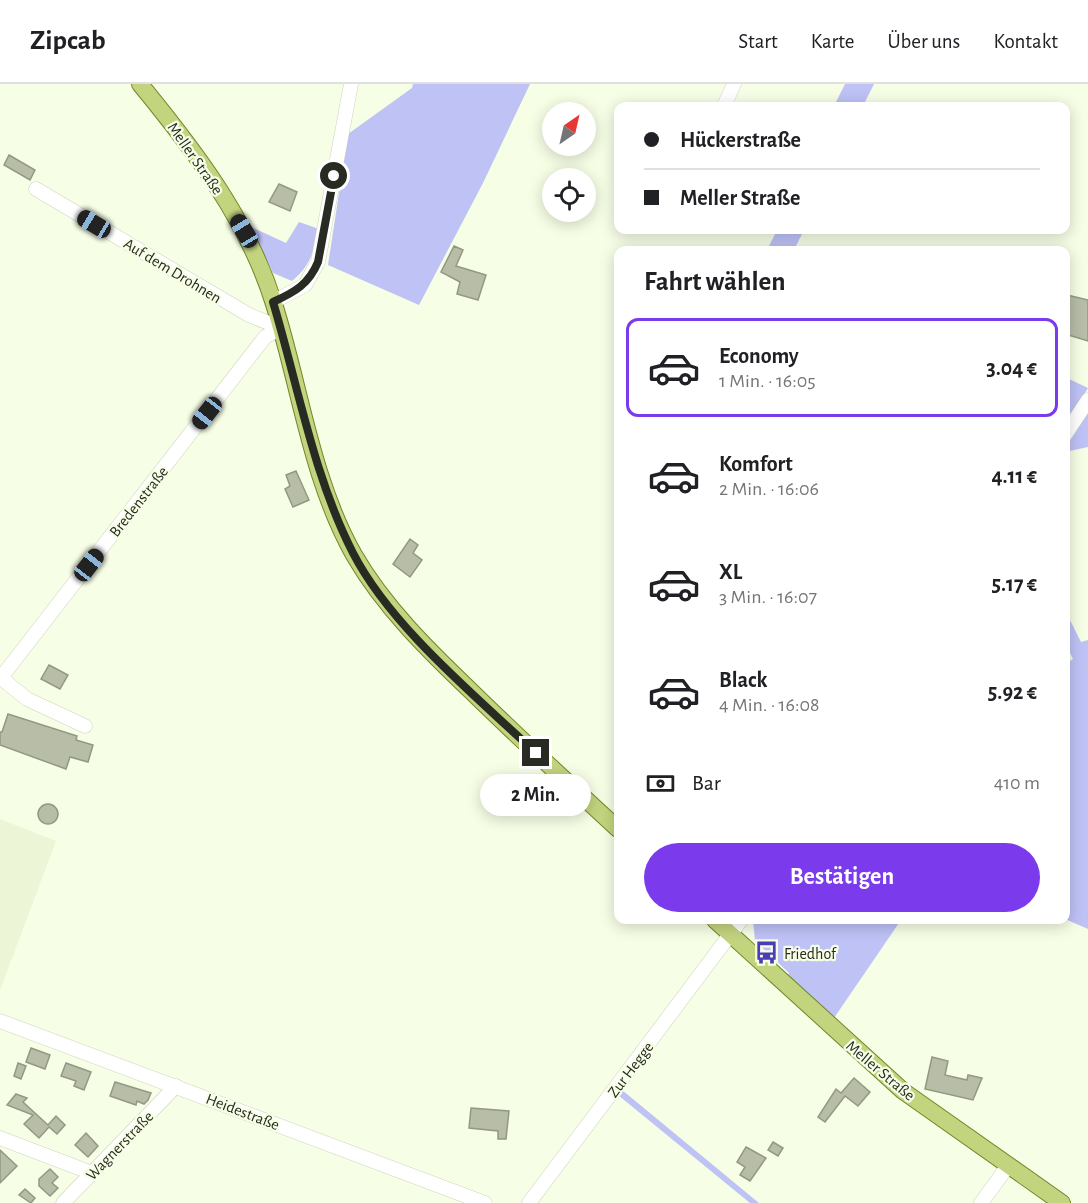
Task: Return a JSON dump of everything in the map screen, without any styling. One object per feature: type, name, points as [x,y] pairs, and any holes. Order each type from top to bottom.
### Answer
[{"type":"main road","name":"Meller Straße","points":[[140,84],[210,174],[244,231],[273,302],[331,503],[354,554],[379,593],[451,672],[614,825]]},
{"type":"main road","name":"Meller Straße","points":[[720,924],[903,1091],[1062,1203]]},
{"type":"street","points":[[273,302],[305,285],[318,262],[351,84]]},
{"type":"street","points":[[726,102],[734,84]]},
{"type":"street","name":"Auf dem Drohnen","points":[[36,189],[249,315],[281,328]]},
{"type":"street","name":"Bredenstraße","points":[[1,678],[265,337],[281,328]]},
{"type":"street","points":[[1070,427],[1088,400]]},
{"type":"street","points":[[1,678],[27,699],[85,726]]},
{"type":"street","name":"Zur Hegge","points":[[529,1203],[738,924]]},
{"type":"street","name":"Heidestraße","points":[[0,1021],[485,1203]]},
{"type":"street","name":"Wagnerstraße","points":[[63,1203],[176,1086]]},
{"type":"street","points":[[0,1138],[92,1173]]},
{"type":"street","points":[[981,1203],[1008,1166]]},
{"type":"shaded area","points":[[413,84],[530,84],[483,183],[419,305],[328,265],[348,134],[412,88]]},
{"type":"shaded area","points":[[845,84],[874,84],[865,102],[836,102]]},
{"type":"shaded area","points":[[299,222],[319,229],[310,258],[303,270],[292,281],[273,273],[251,227],[286,243]]},
{"type":"shaded area","points":[[775,234],[802,234],[796,246],[769,246]]},
{"type":"shaded area","points":[[1070,379],[1088,388],[1070,418]]},
{"type":"shaded area","points":[[1088,410],[1088,447],[1070,451],[1070,440]]},
{"type":"shaded area","points":[[1070,620],[1081,642],[1088,640],[1088,929],[1070,921],[1070,661],[1073,659],[1070,653]]},
{"type":"shaded area","points":[[0,819],[56,841],[0,990]]},
{"type":"shaded area","points":[[753,924],[898,924],[834,1018],[787,976],[789,973],[755,941]]},
{"type":"shaded area","points":[[622,1090],[759,1203],[750,1203],[618,1095]]},
{"type":"building","points":[[9,155],[35,170],[30,180],[4,165]]},
{"type":"building","points":[[279,184],[297,192],[290,211],[269,202]]},
{"type":"building","points":[[454,246],[463,250],[456,266],[486,275],[478,300],[457,294],[460,282],[441,272]]},
{"type":"building","points":[[1070,296],[1088,300],[1088,341],[1070,336]]},
{"type":"building","points":[[296,471],[309,500],[293,507],[285,489],[290,486],[286,475]]},
{"type":"building","points":[[410,539],[418,545],[413,553],[422,560],[410,577],[393,564]]},
{"type":"building","points":[[49,665],[68,675],[60,689],[41,679]]},
{"type":"building","points":[[8,714],[77,736],[76,740],[93,745],[88,762],[70,757],[66,769],[0,745],[0,732],[2,732]]},
{"type":"building","points":[[48,804],[55,807],[58,814],[55,821],[48,824],[41,821],[38,814],[41,807]]},
{"type":"building","points":[[31,1048],[50,1055],[45,1069],[26,1062]]},
{"type":"building","points":[[932,1057],[948,1061],[945,1075],[967,1080],[968,1075],[982,1078],[973,1100],[925,1089]]},
{"type":"building","points":[[18,1063],[26,1066],[21,1079],[14,1076]]},
{"type":"building","points":[[66,1063],[91,1072],[84,1090],[74,1086],[76,1081],[61,1076]]},
{"type":"building","points":[[854,1078],[870,1092],[858,1106],[845,1096],[825,1122],[818,1117],[836,1089],[841,1093]]},
{"type":"building","points":[[115,1082],[151,1093],[144,1104],[137,1101],[136,1105],[110,1096]]},
{"type":"building","points":[[16,1094],[27,1098],[23,1102],[48,1125],[56,1116],[65,1125],[57,1134],[49,1127],[39,1138],[24,1124],[33,1115],[7,1105]]},
{"type":"building","points":[[471,1108],[509,1111],[506,1139],[498,1139],[498,1131],[469,1128]]},
{"type":"building","points":[[86,1133],[98,1146],[88,1157],[75,1145]]},
{"type":"building","points":[[773,1142],[783,1148],[778,1156],[768,1150]]},
{"type":"building","points":[[746,1147],[766,1158],[750,1181],[740,1175],[745,1167],[737,1162]]},
{"type":"building","points":[[0,1150],[17,1166],[0,1183]]},
{"type":"building","points":[[50,1169],[58,1177],[52,1183],[58,1188],[50,1196],[39,1186],[39,1179]]},
{"type":"building","points":[[25,1189],[35,1198],[31,1203],[19,1195]]},
{"type":"place","name":"Friedhof","points":[[766,953]]},
{"type":"route","points":[[334,176],[318,262],[313,274],[305,285],[292,294],[273,302],[331,503],[354,554],[379,593],[417,638],[536,753]]}]
